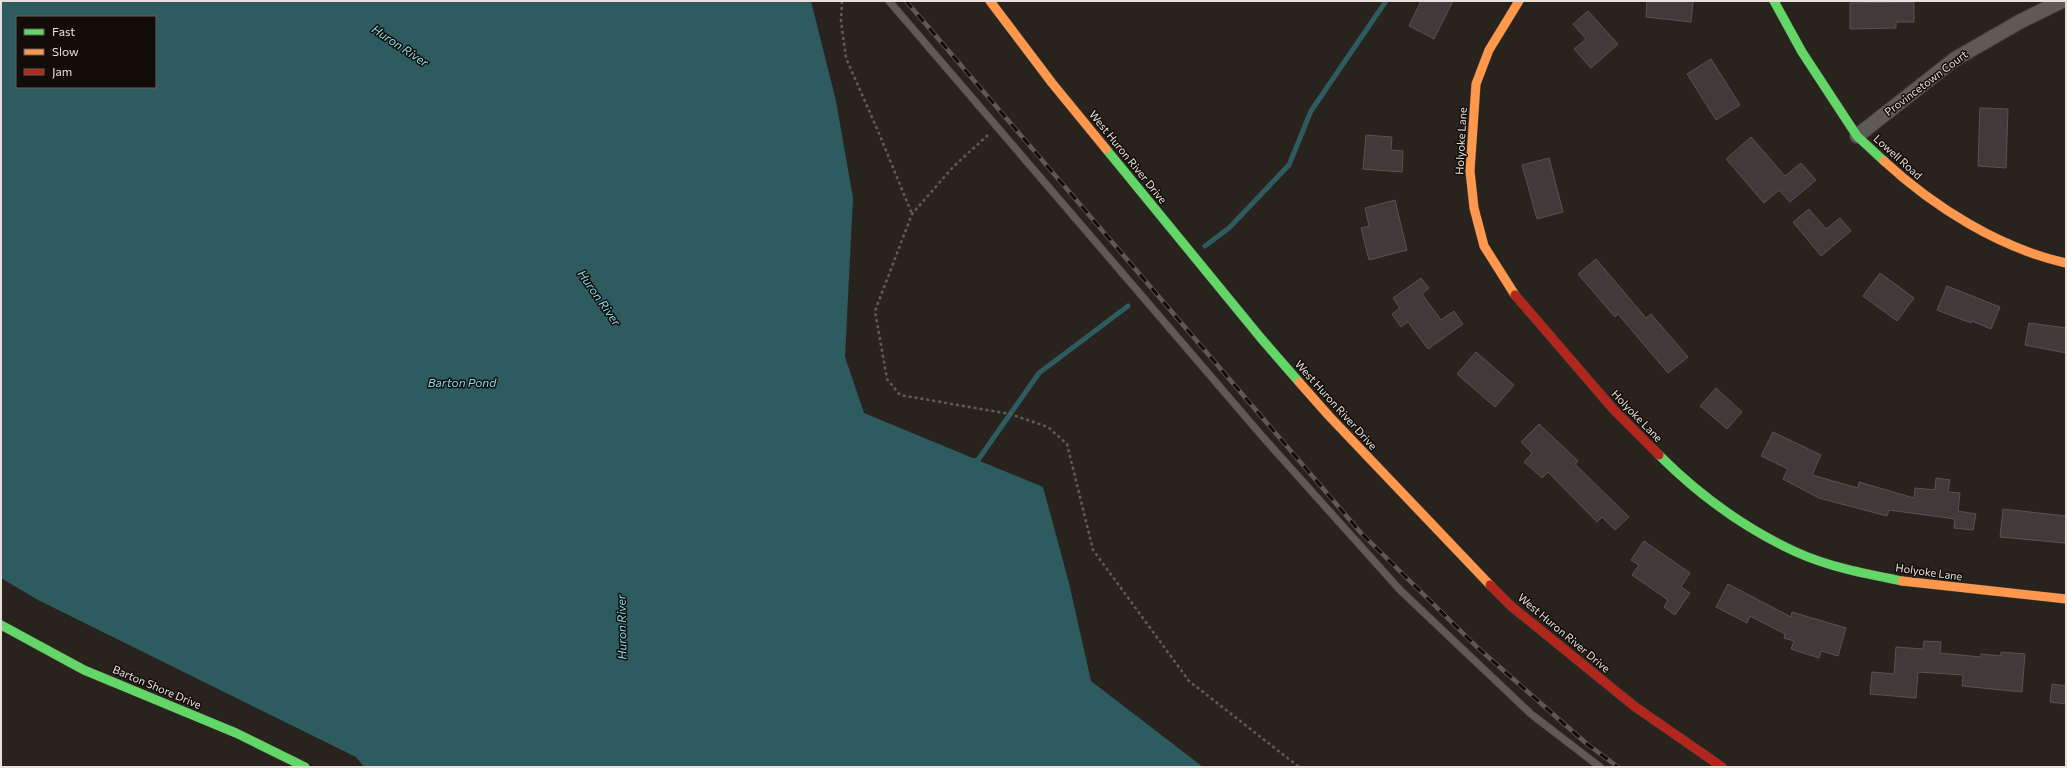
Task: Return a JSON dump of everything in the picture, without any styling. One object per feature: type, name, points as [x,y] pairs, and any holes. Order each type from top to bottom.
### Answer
[{"type":"street","name":"West Huron River Drive","points":[[990,1],[1052,83],[1260,337],[1329,416],[1454,549],[1512,606],[1634,706],[1722,767]]},
{"type":"street","name":"Holyoke Lane","points":[[1519,1],[1489,50],[1476,84],[1470,171],[1474,208],[1484,246],[1519,302],[1614,410],[1683,478],[1741,521],[1796,552],[1850,570],[1913,584],[2066,599]]},
{"type":"street","name":"Lowell Road","points":[[1774,1],[1802,52],[1857,136],[1912,186],[1971,226],[2043,258],[2066,263]]},
{"type":"street","name":"Provincetown Court","points":[[1857,136],[1955,59],[2021,21],[2062,1]]},
{"type":"street","name":"Barton Shore Drive","points":[[1,625],[84,670],[236,733],[306,767]]},
{"type":"lane","points":[[889,1],[1262,436],[1400,590],[1531,714],[1600,767]]},
{"type":"path","points":[[842,1],[841,21],[846,58],[912,214]]},
{"type":"path","points":[[997,127],[954,166],[912,214],[875,311],[887,379],[900,395],[1010,414],[1048,427],[1067,444],[1093,550],[1189,681],[1299,767]]},
{"type":"water","name":"Barton Pond","points":[[1,1],[811,1],[836,101],[853,198],[845,357],[864,413],[1043,487],[1069,583],[1091,681],[1203,767],[364,767],[356,757],[38,600],[1,578]]},
{"type":"building","points":[[1421,1],[1453,1],[1434,39],[1409,26]]},
{"type":"building","points":[[1647,1],[1693,1],[1691,22],[1646,17]]},
{"type":"building","points":[[1914,2],[1914,22],[1896,22],[1896,28],[1850,29],[1850,3]]},
{"type":"building","points":[[1588,11],[1618,44],[1591,68],[1574,49],[1586,39],[1573,24]]},
{"type":"building","points":[[1711,59],[1740,105],[1716,120],[1687,74]]},
{"type":"building","points":[[1980,108],[2008,109],[2006,168],[1978,166]]},
{"type":"building","points":[[1366,135],[1392,137],[1391,150],[1403,151],[1402,172],[1363,169]]},
{"type":"building","points":[[1751,137],[1785,176],[1801,163],[1816,180],[1790,202],[1779,190],[1764,203],[1726,159]]},
{"type":"building","points":[[1549,158],[1563,212],[1537,219],[1522,165]]},
{"type":"building","points":[[1395,200],[1407,250],[1369,260],[1361,228],[1369,226],[1365,208]]},
{"type":"building","points":[[1809,209],[1826,229],[1840,218],[1851,231],[1821,256],[1793,222]]},
{"type":"building","points":[[1596,259],[1646,318],[1651,314],[1688,357],[1668,373],[1618,314],[1615,317],[1578,274]]},
{"type":"building","points":[[1880,273],[1914,298],[1897,321],[1863,296]]},
{"type":"building","points":[[1421,278],[1429,288],[1422,294],[1441,320],[1454,311],[1463,324],[1428,349],[1408,322],[1401,327],[1392,314],[1400,308],[1393,298]]},
{"type":"building","points":[[1947,286],[2000,307],[1991,329],[1972,321],[1971,323],[1937,310]]},
{"type":"building","points":[[2029,323],[2066,328],[2066,353],[2025,345]]},
{"type":"building","points":[[1476,352],[1514,385],[1495,407],[1457,374]]},
{"type":"building","points":[[1716,388],[1742,412],[1727,429],[1700,406]]},
{"type":"building","points":[[1539,424],[1578,461],[1575,464],[1629,517],[1615,530],[1602,517],[1597,522],[1548,472],[1542,478],[1524,462],[1532,453],[1521,442]]},
{"type":"building","points":[[1773,432],[1821,455],[1812,475],[1858,488],[1859,482],[1914,498],[1915,488],[1935,490],[1936,478],[1950,480],[1948,492],[1960,493],[1958,511],[1976,514],[1973,530],[1954,528],[1955,519],[1889,510],[1887,516],[1819,498],[1783,479],[1788,469],[1761,456]]},
{"type":"building","points":[[2003,509],[2066,516],[2065,543],[2000,537]]},
{"type":"building","points":[[1644,541],[1690,573],[1681,587],[1690,593],[1675,615],[1664,607],[1668,600],[1632,575],[1639,565],[1631,560]]},
{"type":"building","points":[[1728,584],[1791,617],[1792,612],[1846,628],[1838,656],[1821,651],[1819,658],[1791,649],[1794,641],[1784,638],[1785,634],[1750,616],[1747,623],[1716,607]]},
{"type":"building","points":[[1924,641],[1941,642],[1940,653],[1981,657],[1981,654],[2001,656],[2001,652],[2025,654],[2022,692],[1962,686],[1963,675],[1918,672],[1916,698],[1870,694],[1872,672],[1894,674],[1896,647],[1923,649]]},
{"type":"building","points":[[2052,684],[2066,686],[2066,704],[2050,702]]},
{"type":"waterway","points":[[1205,246],[1229,228],[1289,165],[1311,111],[1386,1]]},
{"type":"waterway","points":[[971,462],[978,460],[1039,373],[1128,306]]},
{"type":"railway","points":[[906,1],[1361,533],[1478,648],[1587,744],[1618,767]]},
{"type":"traffic: fast","points":[[1774,1],[1802,52],[1857,136],[1884,161]]},
{"type":"traffic: fast","points":[[1106,149],[1260,337],[1299,382]]},
{"type":"traffic: fast","points":[[1659,455],[1706,497],[1723,510],[1777,543],[1821,562],[1861,573],[1902,581]]},
{"type":"traffic: fast","points":[[1,625],[84,670],[236,733],[305,767]]},
{"type":"traffic: slow","points":[[990,1],[1052,83],[1106,149]]},
{"type":"traffic: slow","points":[[1515,295],[1484,246],[1474,208],[1470,171],[1476,84],[1489,50],[1519,1]]},
{"type":"traffic: slow","points":[[1884,161],[1924,194],[1969,224],[2016,247],[2066,263]]},
{"type":"traffic: slow","points":[[1299,382],[1329,416],[1490,585]]},
{"type":"traffic: slow","points":[[1902,581],[2066,599]]},
{"type":"traffic: jam","points":[[1515,295],[1614,410],[1659,455]]},
{"type":"traffic: jam","points":[[1490,585],[1511,606],[1634,706],[1722,767]]},
{"type":"water label","name":"Huron River","points":[[400,46]]},
{"type":"water label","name":"Huron River","points":[[599,298]]},
{"type":"water label","name":"Huron River","points":[[622,627]]}]
